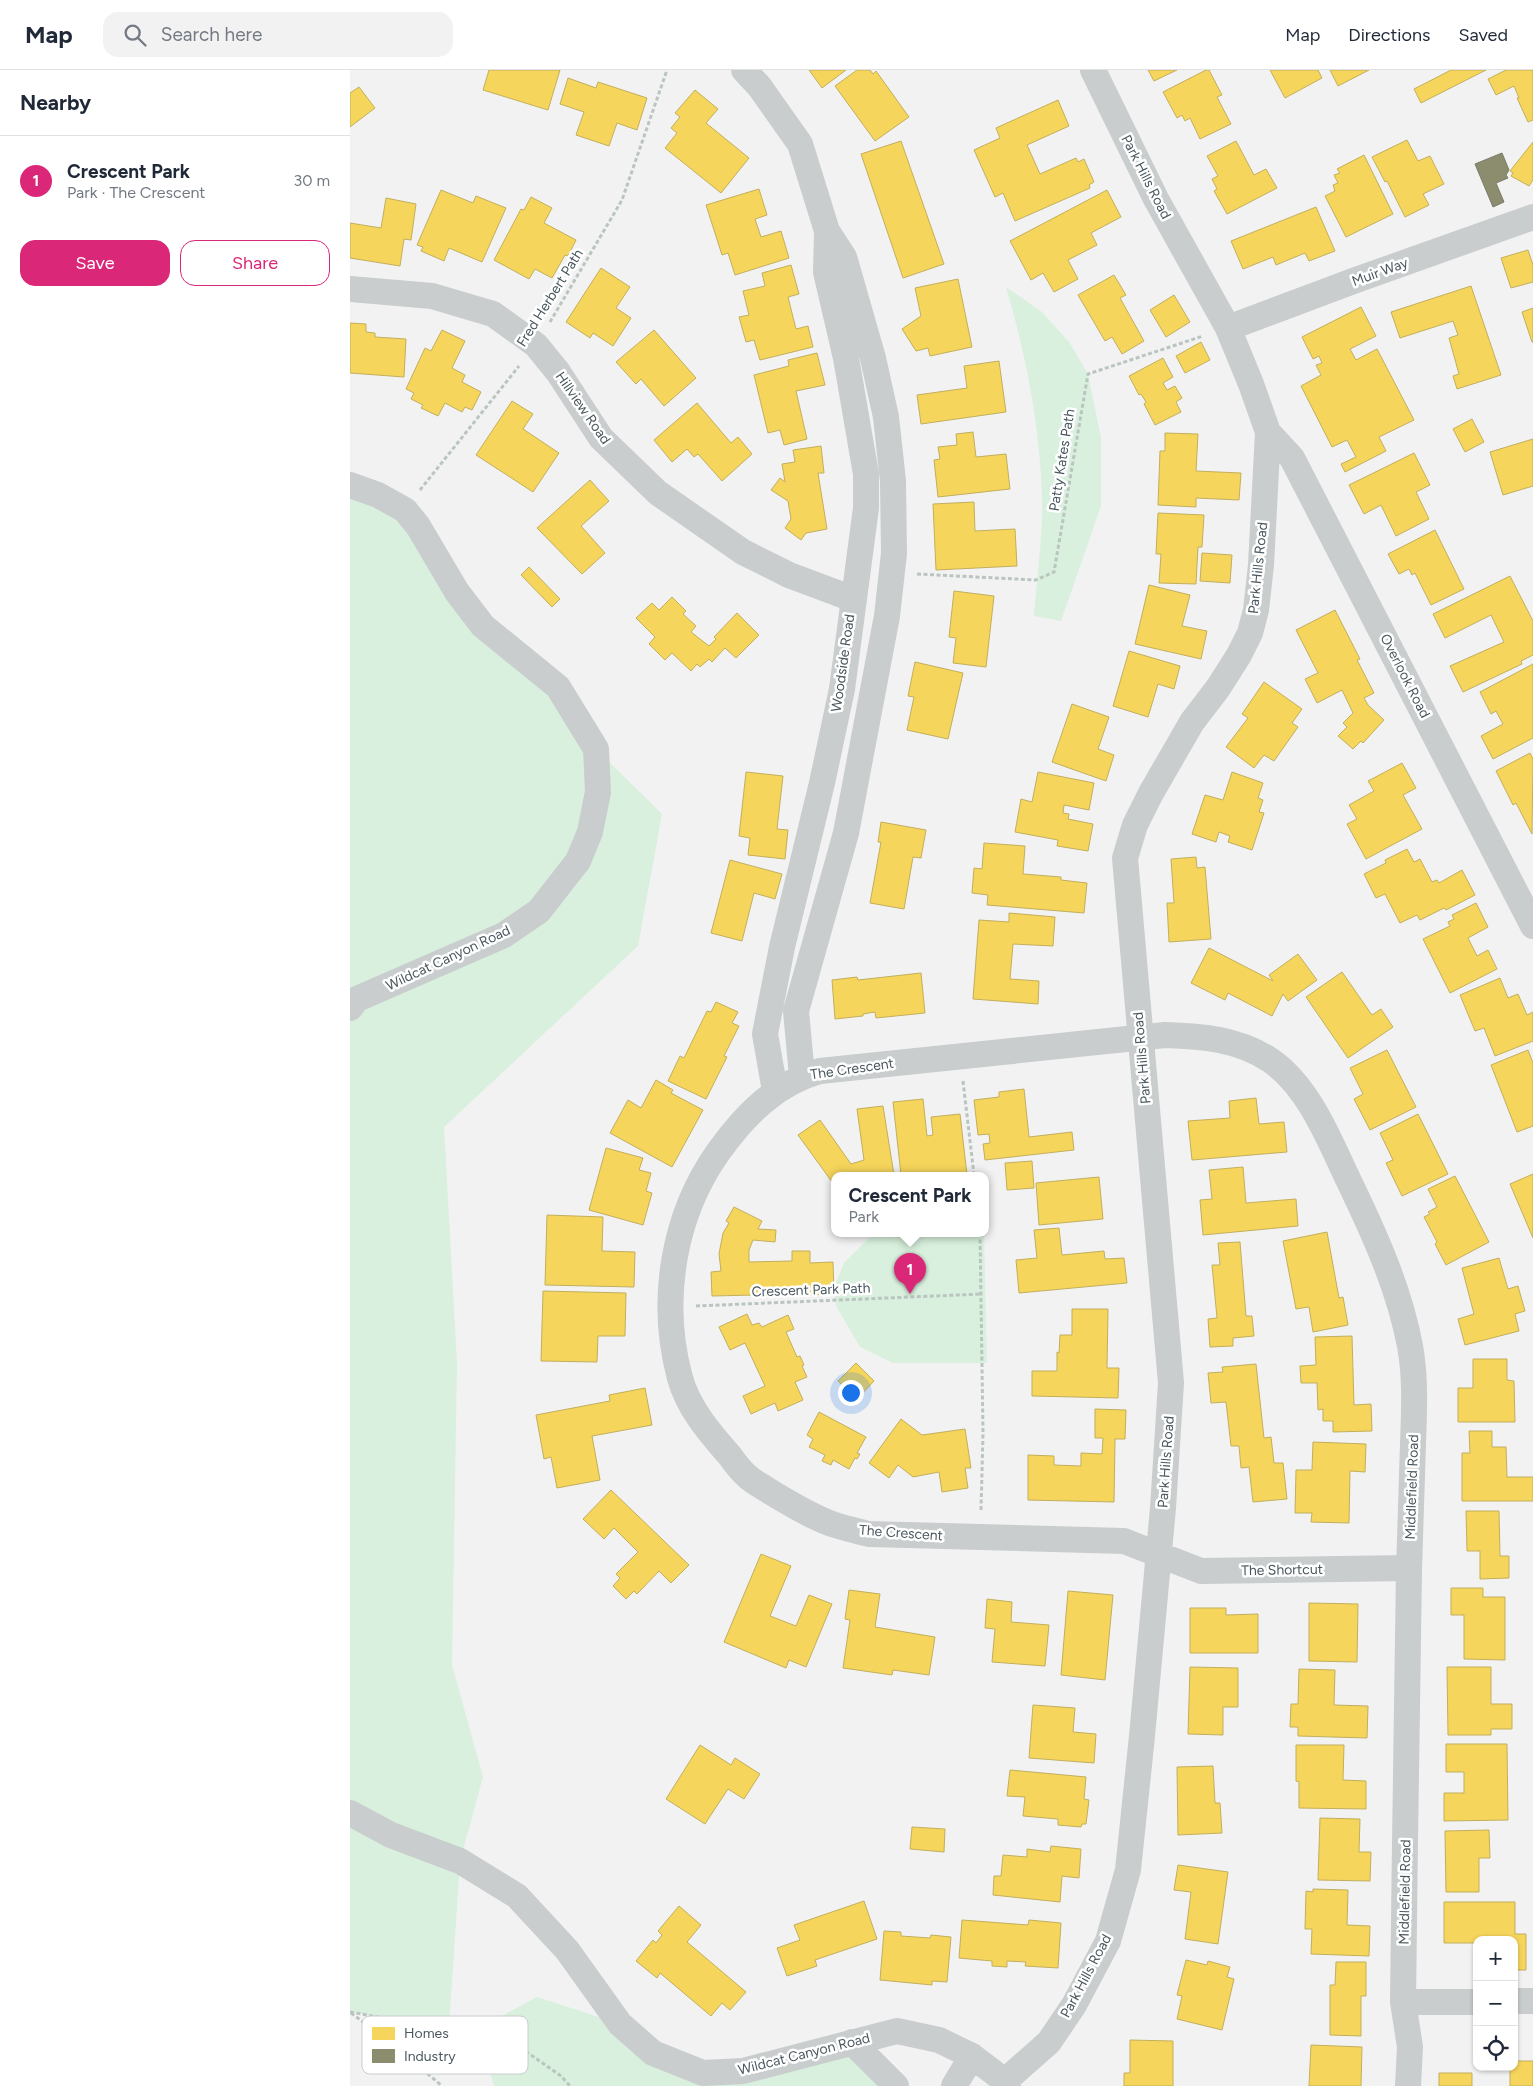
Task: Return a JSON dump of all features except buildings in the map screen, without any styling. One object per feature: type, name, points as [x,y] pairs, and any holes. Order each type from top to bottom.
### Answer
[{"type":"street","name":"Woodside Road","points":[[744,70],[759,86],[800,144],[827,231],[844,256],[873,358],[886,418],[894,481],[894,554],[887,616],[846,833],[796,1011],[802,1076]]},
{"type":"street","name":"Park Hills Road","points":[[1006,2083],[1049,2042],[1074,2005],[1108,1941],[1128,1870],[1163,1508],[1171,1383],[1125,858],[1135,825],[1150,794],[1192,722],[1218,688],[1239,655],[1250,633],[1256,610],[1262,565],[1268,432],[1228,328],[1156,198],[1093,70]]},
{"type":"street","name":"Muir Way","points":[[1228,328],[1356,280],[1533,218]]},
{"type":"street","name":"Woodside Road","points":[[775,1091],[765,1034],[782,947],[822,783],[842,689],[866,508],[866,474],[846,358],[826,272],[827,231]]},
{"type":"street","name":"Hillview Road","points":[[350,289],[432,296],[493,314],[536,345],[558,372],[601,438],[658,493],[743,552],[789,575],[853,599]]},
{"type":"street","name":"Overlook Road","points":[[1268,432],[1292,458],[1533,926]]},
{"type":"street","name":"Wildcat Canyon Road","points":[[350,485],[378,496],[404,510],[418,526],[457,592],[484,626],[558,687],[596,749],[598,792],[590,832],[578,861],[539,911],[504,934],[357,999],[350,1008]]},
{"type":"street","name":"Middlefield Road","points":[[1140,1038],[1200,1036],[1224,1040],[1246,1048],[1271,1061],[1293,1082],[1325,1130],[1376,1238],[1400,1305],[1410,1346],[1415,1386],[1409,1568],[1403,2002],[1410,2047],[1408,2086]]},
{"type":"street","name":"The Crescent","points":[[1140,1038],[820,1071],[802,1076],[775,1091],[739,1124],[706,1169],[684,1216],[674,1254],[671,1307],[674,1346],[680,1379],[699,1420],[747,1477],[797,1508],[832,1524],[869,1534],[1124,1541],[1158,1554]]},
{"type":"street","name":"The Shortcut","points":[[1158,1554],[1201,1571],[1409,1568]]},
{"type":"street","name":"Wildcat Canyon Road","points":[[350,1813],[391,1835],[460,1861],[517,1896],[567,1950],[620,2024],[653,2053],[703,2073],[743,2071],[897,2031],[939,2040],[972,2056],[1006,2083]]},
{"type":"street","points":[[1518,2001],[1533,2001]]},
{"type":"street","points":[[1403,2002],[1473,2002]]},
{"type":"street","points":[[852,2042],[896,2086]]},
{"type":"street","points":[[954,2086],[972,2056]]},
{"type":"path","name":"Fred Herbert Path","points":[[404,510],[536,345],[622,200],[667,70]]},
{"type":"path","name":"Patty Kates Path","points":[[931,576],[1036,580],[1054,572],[1088,374],[1228,328]]},
{"type":"path","points":[[960,1056],[974,1172]]},
{"type":"path","points":[[980,1237],[983,1434],[980,1538]]},
{"type":"path","name":"Crescent Park Path","points":[[671,1307],[982,1294]]},
{"type":"path","points":[[350,2012],[362,2021]]},
{"type":"path","points":[[350,2012],[373,2016]]},
{"type":"path","points":[[528,2053],[561,2076],[570,2086]]},
{"type":"path","points":[[428,2074],[442,2086]]},
{"type":"green space","points":[[1006,287],[1042,312],[1069,342],[1088,374],[1101,438],[1101,506],[1061,621],[1034,616],[1042,526],[1041,470],[1031,391]]},
{"type":"green space","points":[[350,485],[378,495],[457,592],[558,687],[596,749],[662,814],[638,946],[444,1127],[457,1363],[452,1665],[483,1777],[460,1861],[450,2016],[373,2016],[350,2012]]},
{"type":"green space","points":[[870,1237],[984,1237],[987,1363],[893,1363],[860,1347],[836,1306],[834,1288],[844,1263]]},
{"type":"green space","points":[[537,1997],[620,2024],[703,2073],[852,2042],[898,2086],[494,2086],[490,2074],[528,2074],[528,2016],[501,2016]]},
{"type":"place","name":"Crescent Park","points":[[910,1294]]}]
